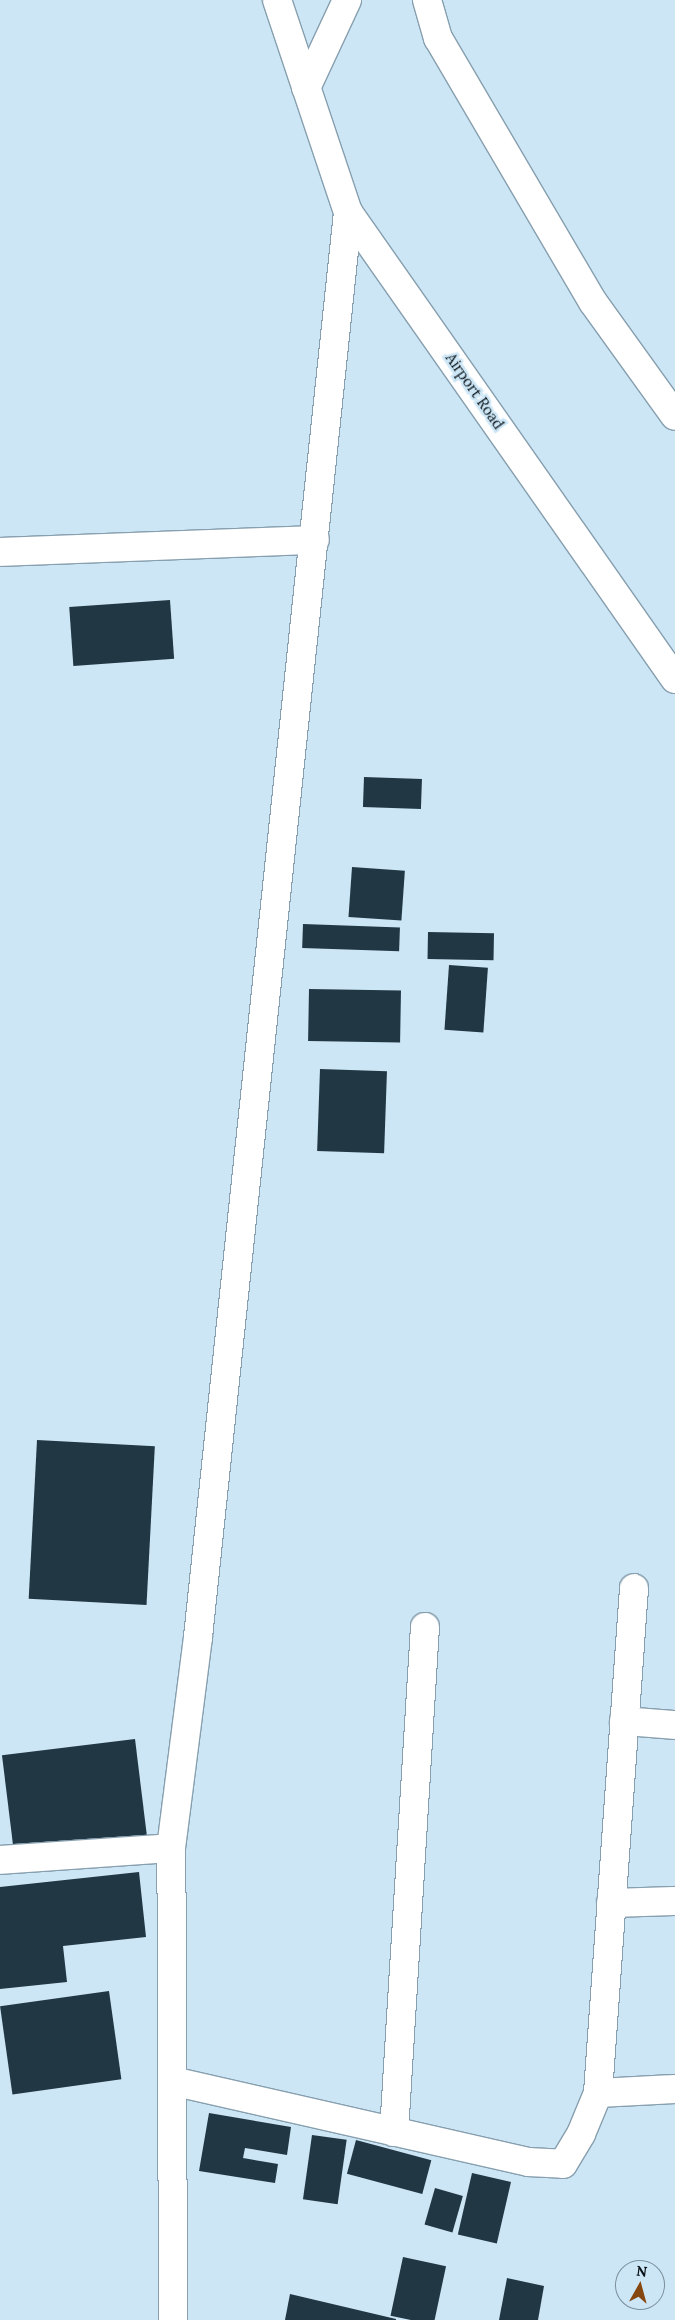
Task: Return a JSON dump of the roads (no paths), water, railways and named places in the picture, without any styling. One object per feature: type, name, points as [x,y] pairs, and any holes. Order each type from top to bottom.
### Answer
[{"type":"street","name":"Airport Road","points":[[277,0],[348,212],[675,679]]},
{"type":"street","points":[[306,88],[347,0]]},
{"type":"street","points":[[427,0],[438,38],[593,302],[675,416]]},
{"type":"street","points":[[173,2320],[171,1848],[198,1637],[315,540],[348,212]]},
{"type":"street","points":[[0,552],[315,540]]},
{"type":"street","points":[[172,2081],[528,2162],[563,2164],[581,2134],[598,2093],[634,1588]]},
{"type":"street","points":[[394,2132],[426,1627]]},
{"type":"street","points":[[624,1721],[675,1725]]},
{"type":"street","points":[[0,1860],[171,1848]]},
{"type":"street","points":[[611,1903],[675,1901]]},
{"type":"street","points":[[598,2093],[675,2089]]}]
